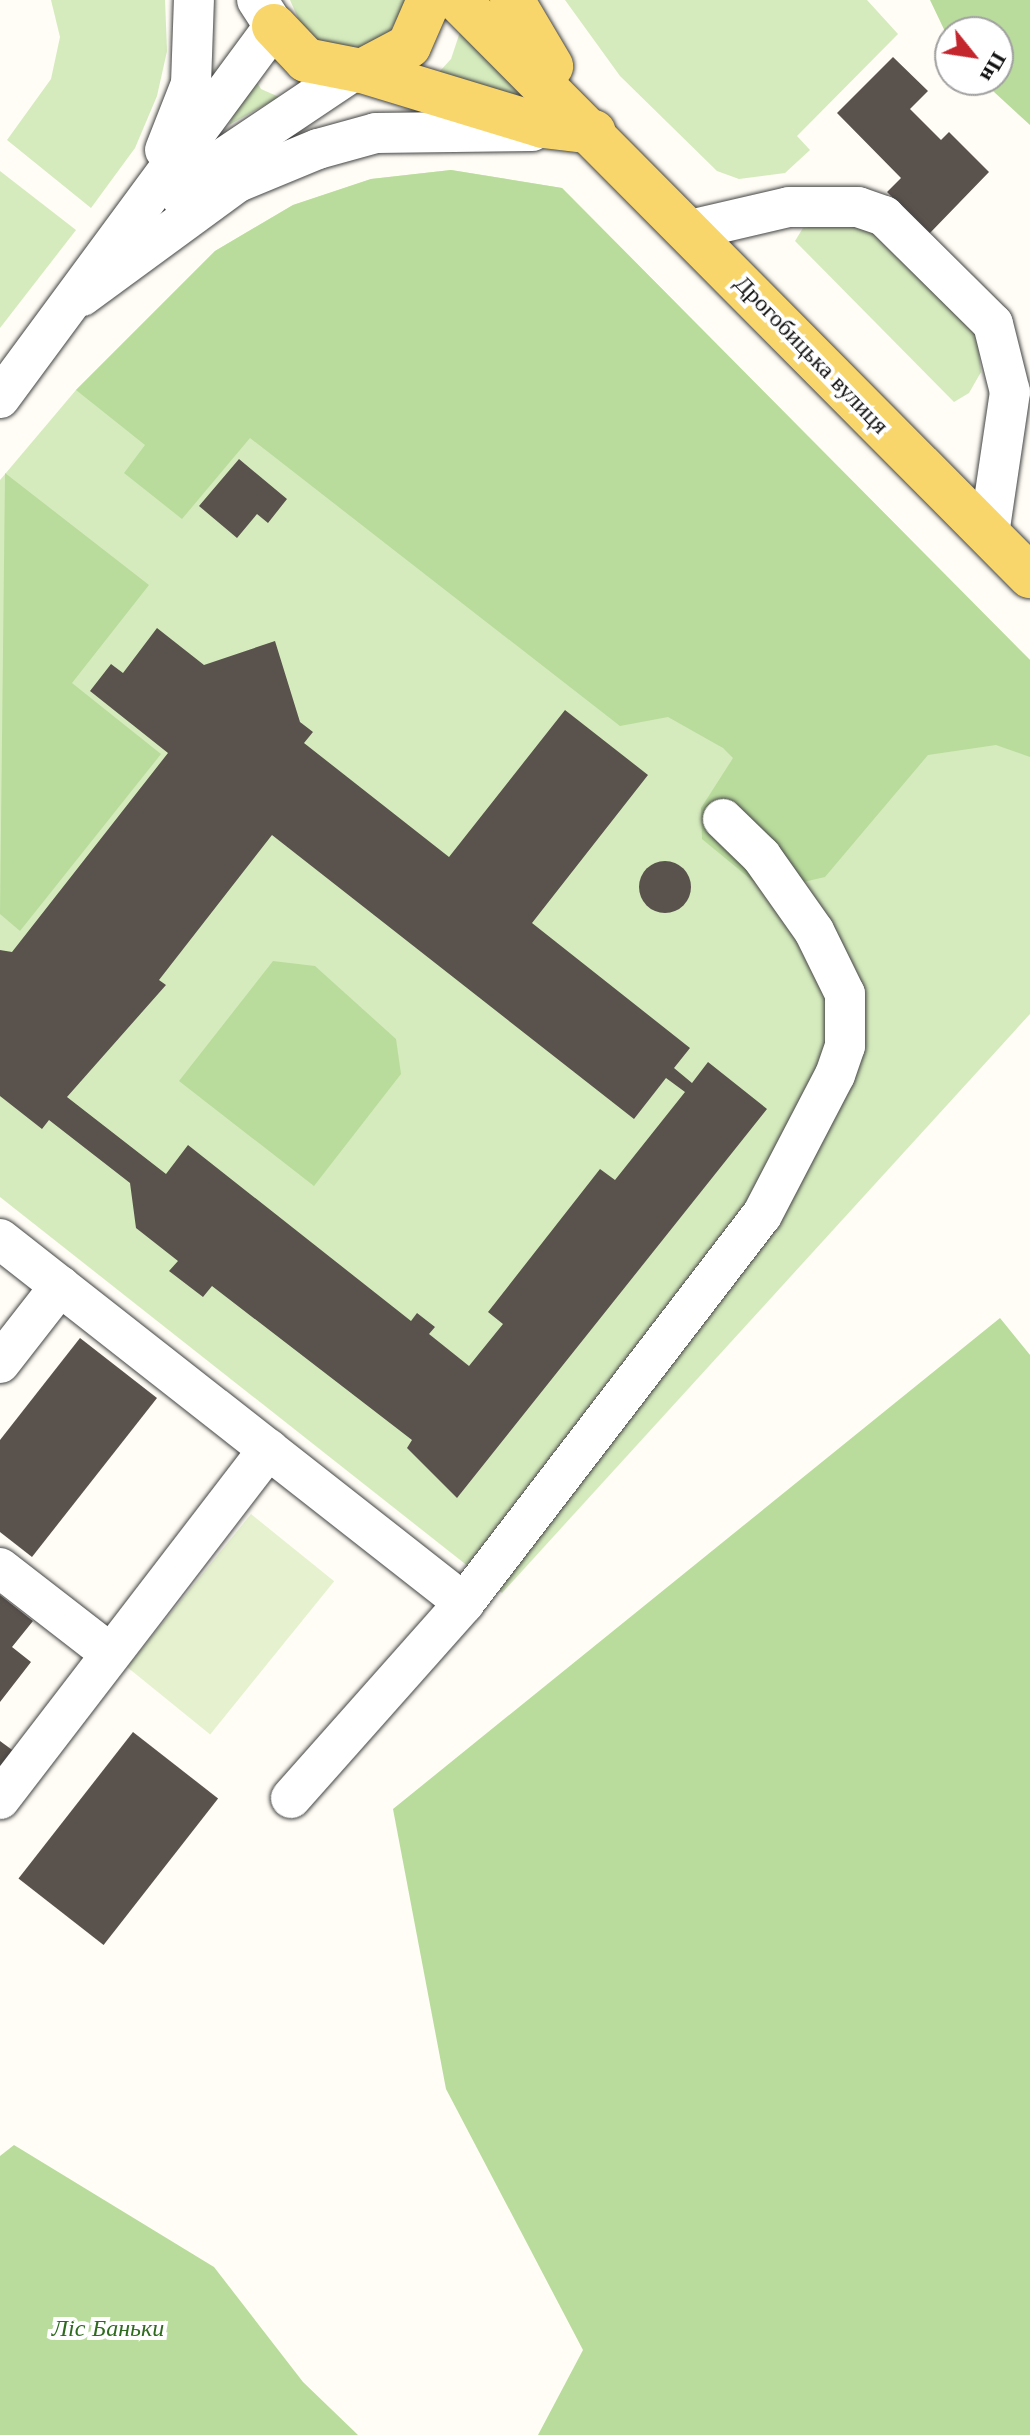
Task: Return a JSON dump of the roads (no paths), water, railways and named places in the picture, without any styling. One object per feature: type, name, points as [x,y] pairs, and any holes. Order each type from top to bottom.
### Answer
[{"type":"main road","points":[[357,71],[409,46],[429,0]]},
{"type":"main road","points":[[458,0],[594,132]]},
{"type":"main road","points":[[512,0],[594,132]]},
{"type":"main road","points":[[267,12],[306,60],[357,71],[543,126],[594,132]]},
{"type":"main road","name":"Дрогобицька вулиця","points":[[594,132],[1030,576]]},
{"type":"street","points":[[82,296],[177,127],[197,46],[194,0]]},
{"type":"street","points":[[0,398],[82,296],[267,12]]},
{"type":"street","points":[[82,296],[222,159],[357,71]]},
{"type":"street","points":[[82,296],[238,182],[318,149],[376,133],[594,132]]},
{"type":"street","points":[[690,230],[789,207],[858,207],[884,216],[993,324],[1010,392],[989,535]]},
{"type":"street","points":[[291,1798],[464,1603],[762,1215],[845,1046],[845,994],[814,931],[761,856],[723,819]]},
{"type":"street","points":[[0,1239],[464,1603]]},
{"type":"street","points":[[0,1363],[60,1286]]},
{"type":"street","points":[[0,1799],[269,1449]]},
{"type":"street","points":[[0,1568],[111,1654]]},
{"type":"park label","name":"Ліс Баньки","points":[[108,2328]]}]
